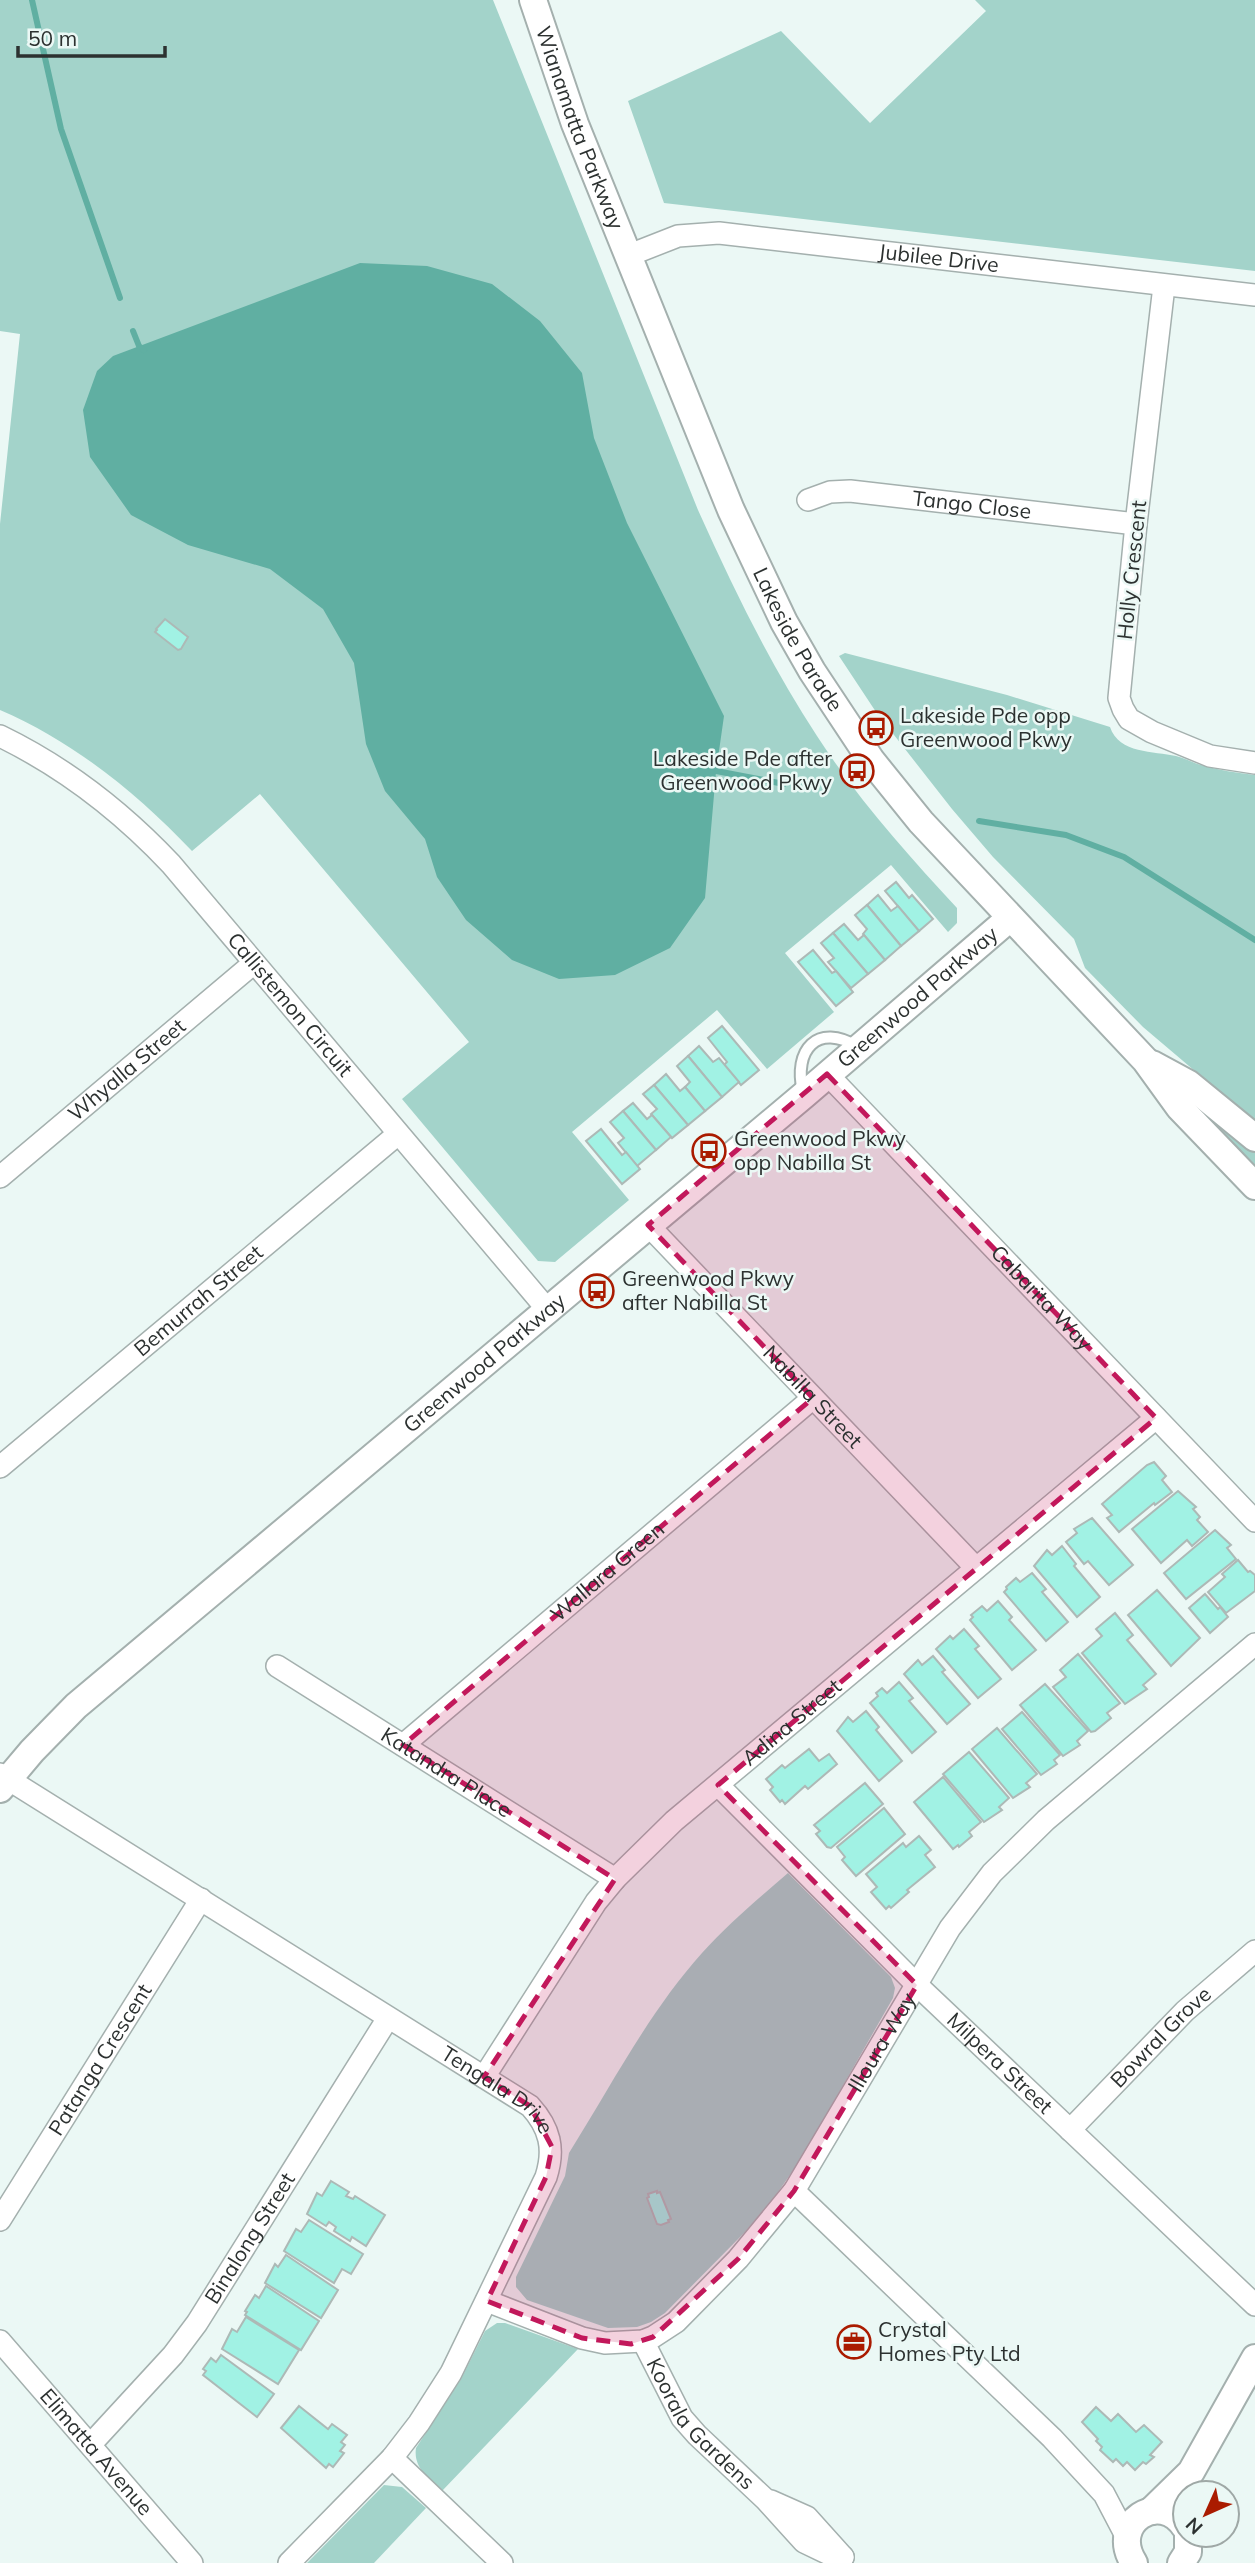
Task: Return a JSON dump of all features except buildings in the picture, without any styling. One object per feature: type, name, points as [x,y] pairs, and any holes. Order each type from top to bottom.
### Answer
[{"type":"street","name":"Wianamatta Parkway","points":[[533,0],[575,124],[627,256]]},
{"type":"street","name":"Jubilee Drive","points":[[627,256],[678,236],[708,232],[1255,296]]},
{"type":"street","name":"Lakeside Parade","points":[[627,256],[754,563],[812,671],[871,760],[894,790],[1010,918],[1145,1060],[1179,1107],[1255,1186]]},
{"type":"street","name":"Holly Crescent","points":[[1164,286],[1119,687],[1122,709],[1129,719],[1139,726],[1188,748],[1210,756],[1255,763]]},
{"type":"street","name":"Tango Close","points":[[808,500],[830,492],[849,491],[1136,524]]},
{"type":"street","name":"Callistemon Circuit","points":[[1,738],[56,766],[119,813],[171,864],[547,1309]]},
{"type":"street","name":"Greenwood Parkway","points":[[3,1781],[76,1706],[804,1095],[1010,918]]},
{"type":"street","name":"Whyalla Street","points":[[0,1177],[254,963]]},
{"type":"street","name":"Lakeside Parade","points":[[1145,1060],[1189,1084],[1255,1138]]},
{"type":"street","name":"Cabarita Way","points":[[828,1074],[1255,1521]]},
{"type":"street","name":"Bemurrah Street","points":[[0,1467],[398,1134]]},
{"type":"street","name":"Nabilla Street","points":[[648,1225],[976,1568]]},
{"type":"street","name":"Wallara Green","points":[[403,1745],[813,1398]]},
{"type":"street","name":"Adina Street","points":[[484,2077],[575,1934],[615,1879],[674,1821],[1156,1418]]},
{"type":"street","name":"Illoura Way","points":[[486,2301],[582,2338],[605,2343],[631,2344],[643,2341],[676,2322],[738,2259],[794,2192],[960,1913],[1012,1852],[1255,1644]]},
{"type":"street","name":"Katandra Place","points":[[277,1666],[615,1879]]},
{"type":"street","name":"Tengala Drive","points":[[3,1781],[201,1899],[530,2106],[541,2118],[548,2132],[552,2147],[546,2177],[436,2398],[391,2458],[289,2563]]},
{"type":"street","name":"Milpera Street","points":[[718,1785],[916,1985],[1255,2305]]},
{"type":"street","name":"Patanga Crescent","points":[[0,2220],[201,1899]]},
{"type":"street","name":"Bowral Grove","points":[[1070,2130],[1185,2011],[1255,1951]]},
{"type":"street","name":"Binalong Street","points":[[90,2444],[173,2354],[197,2323],[388,2018]]},
{"type":"street","points":[[794,2192],[1024,2410],[1104,2494],[1126,2552]]},
{"type":"street","name":"Elimatta Avenue","points":[[0,2341],[192,2563]]},
{"type":"street","name":"Koorala Gardens","points":[[643,2341],[682,2418],[697,2435],[765,2499],[804,2542],[846,2560]]},
{"type":"street","points":[[1192,2479],[1255,2358]]},
{"type":"street","points":[[391,2458],[502,2563]]},
{"type":"street","points":[[1104,2494],[1147,2512],[1171,2513]]},
{"type":"street","points":[[1126,2552],[1129,2527],[1171,2496]]},
{"type":"lane","points":[[804,1095],[800,1069],[804,1051],[810,1045],[827,1037],[848,1041],[859,1048]]},
{"type":"highlighted area","points":[[827,1074],[1156,1418],[718,1785],[917,1985],[794,2191],[738,2259],[653,2337],[631,2344],[582,2338],[487,2301],[546,2177],[552,2147],[530,2106],[484,2077],[615,1879],[403,1745],[813,1398],[648,1225]]},
{"type":"shaded area","points":[[0,0],[493,0],[698,510],[753,625],[783,681],[832,759],[883,825],[957,908],[957,923],[948,932],[891,865],[785,953],[834,1012],[767,1069],[717,1010],[572,1132],[629,1200],[555,1262],[538,1261],[402,1099],[469,1042],[260,794],[192,851],[127,789],[79,753],[0,710],[0,524],[20,334],[0,331]]},
{"type":"shaded area","points":[[975,0],[1255,0],[1255,271],[664,203],[628,101],[781,31],[870,123],[986,11]]},
{"type":"shaded area","points":[[360,263],[427,266],[492,284],[540,321],[582,373],[594,438],[627,523],[724,716],[716,772],[705,898],[670,948],[615,975],[559,979],[512,960],[466,920],[437,877],[425,839],[385,791],[366,744],[354,663],[323,609],[270,569],[188,545],[131,515],[90,457],[83,410],[97,371],[113,356]]},
{"type":"shaded area","points":[[845,653],[1007,695],[1110,727],[1121,742],[1138,750],[1255,775],[1255,1122],[1143,1027],[1085,968],[1074,939],[993,857],[876,712],[839,656]]},
{"type":"shaded area","points":[[1199,1105],[1255,1150],[1255,1173],[1194,1110]]},
{"type":"shaded area","points":[[788,1873],[891,1977],[895,1988],[893,1998],[801,2159],[745,2232],[665,2313],[651,2322],[637,2327],[608,2328],[527,2300],[516,2287],[516,2277],[565,2176],[569,2153],[616,2076],[665,2000],[702,1953]]},
{"type":"shaded area","points":[[497,2323],[505,2323],[578,2349],[442,2491],[419,2467],[416,2448],[461,2379],[485,2331]]},
{"type":"shaded area","points":[[384,2485],[402,2487],[426,2508],[374,2563],[307,2563]]},
{"type":"waterway","points":[[32,0],[61,129],[120,298]]},
{"type":"waterway","points":[[133,331],[139,346],[144,350]]},
{"type":"waterway","points":[[711,770],[784,784]]},
{"type":"waterway","points":[[979,821],[1066,835],[1124,857],[1255,940]]},
{"type":"place","name":"Lakeside Pde opp Greenwood Pkwy","points":[[876,728]]},
{"type":"place","name":"Lakeside Pde after Greenwood Pkwy","points":[[857,771]]},
{"type":"place","name":"Greenwood Pkwy opp Nabilla St","points":[[709,1151]]},
{"type":"place","name":"Greenwood Pkwy after Nabilla St","points":[[597,1291]]},
{"type":"place","name":"Crystal Homes Pty Ltd","points":[[854,2342]]}]
